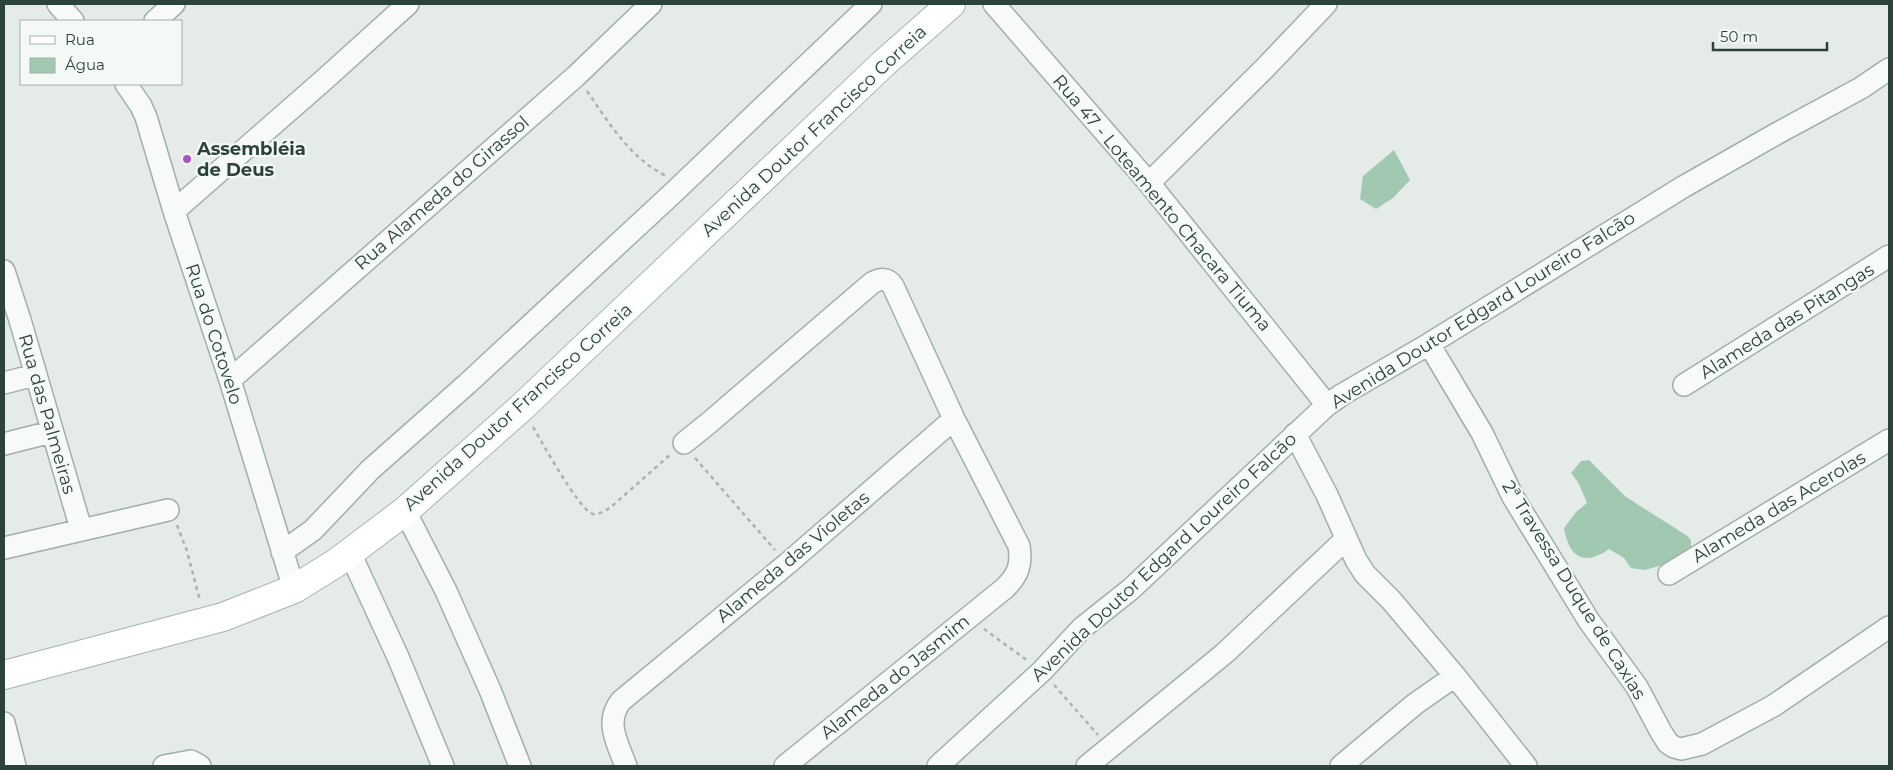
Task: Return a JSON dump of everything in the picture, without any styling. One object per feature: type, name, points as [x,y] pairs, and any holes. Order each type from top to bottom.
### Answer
[{"type":"main road","name":"Avenida Doutor Francisco Correia","points":[[4,675],[206,622],[252,606],[294,589],[350,552],[405,511],[521,408],[884,63],[951,4]]},
{"type":"street","points":[[58,4],[73,20]]},
{"type":"street","points":[[156,20],[174,4]]},
{"type":"street","points":[[174,212],[408,4]]},
{"type":"street","name":"Rua Alameda do Girassol","points":[[230,380],[576,76],[652,4]]},
{"type":"street","points":[[282,552],[313,530],[370,470],[467,384],[682,184],[871,4]]},
{"type":"street","name":"Rua 47 - Loteamento Chacara Tiuma","points":[[994,4],[1149,183],[1327,405]]},
{"type":"street","points":[[1149,183],[1265,68],[1326,4]]},
{"type":"street","name":"Avenida Doutor Edgard Loureiro Falcão","points":[[938,766],[1042,671],[1082,628],[1131,588],[1327,405],[1683,186],[1861,88],[1889,69]]},
{"type":"street","name":"Rua do Cotovelo","points":[[127,85],[146,117],[174,212],[230,380],[294,589]]},
{"type":"street","name":"Alameda das Pitangas","points":[[1684,385],[1889,256]]},
{"type":"street","name":"Rua das Palmeiras","points":[[4,271],[12,322],[35,375],[81,529]]},
{"type":"street","name":"Alameda do Jasmim","points":[[684,443],[872,283],[884,279],[893,286],[954,419],[1019,546],[1019,569],[1005,588],[784,766]]},
{"type":"street","name":"2ª Travessa Duque de Caxias","points":[[1429,344],[1482,433],[1513,496],[1589,620],[1637,687],[1668,743],[1674,747],[1681,749],[1710,740],[1773,706],[1889,627]]},
{"type":"street","points":[[4,383],[35,375]]},
{"type":"street","name":"Alameda das Violetas","points":[[626,766],[611,721],[616,707],[630,693],[787,564],[954,419]]},
{"type":"street","points":[[4,444],[51,432]]},
{"type":"street","points":[[1295,434],[1327,495],[1356,560],[1365,574],[1391,600],[1455,676],[1526,766]]},
{"type":"street","name":"Alameda das Acerolas","points":[[1669,574],[1889,440]]},
{"type":"street","points":[[4,548],[168,510]]},
{"type":"street","points":[[405,511],[446,591],[490,690],[520,766]]},
{"type":"street","points":[[1087,766],[1225,653],[1346,539]]},
{"type":"street","points":[[350,552],[398,657],[443,766]]},
{"type":"street","points":[[1341,766],[1415,704],[1455,676]]},
{"type":"street","points":[[4,723],[15,766]]},
{"type":"street","points":[[164,766],[191,761],[200,766]]},
{"type":"path","points":[[576,76],[622,140],[633,152],[661,174],[682,184]]},
{"type":"path","points":[[521,408],[571,489],[588,511],[600,514],[612,508],[684,443],[787,564]]},
{"type":"path","points":[[168,510],[172,514],[186,551],[206,622]]},
{"type":"water","points":[[1394,150],[1410,180],[1393,198],[1376,209],[1360,199],[1363,176]]},
{"type":"water","points":[[1589,460],[1626,497],[1691,540],[1691,548],[1680,560],[1645,570],[1631,568],[1624,558],[1609,549],[1592,557],[1585,558],[1574,552],[1566,538],[1564,528],[1576,512],[1587,503],[1579,484],[1571,473],[1581,461]]},
{"type":"place","name":"Assembléia de Deus","points":[[187,159]]}]
